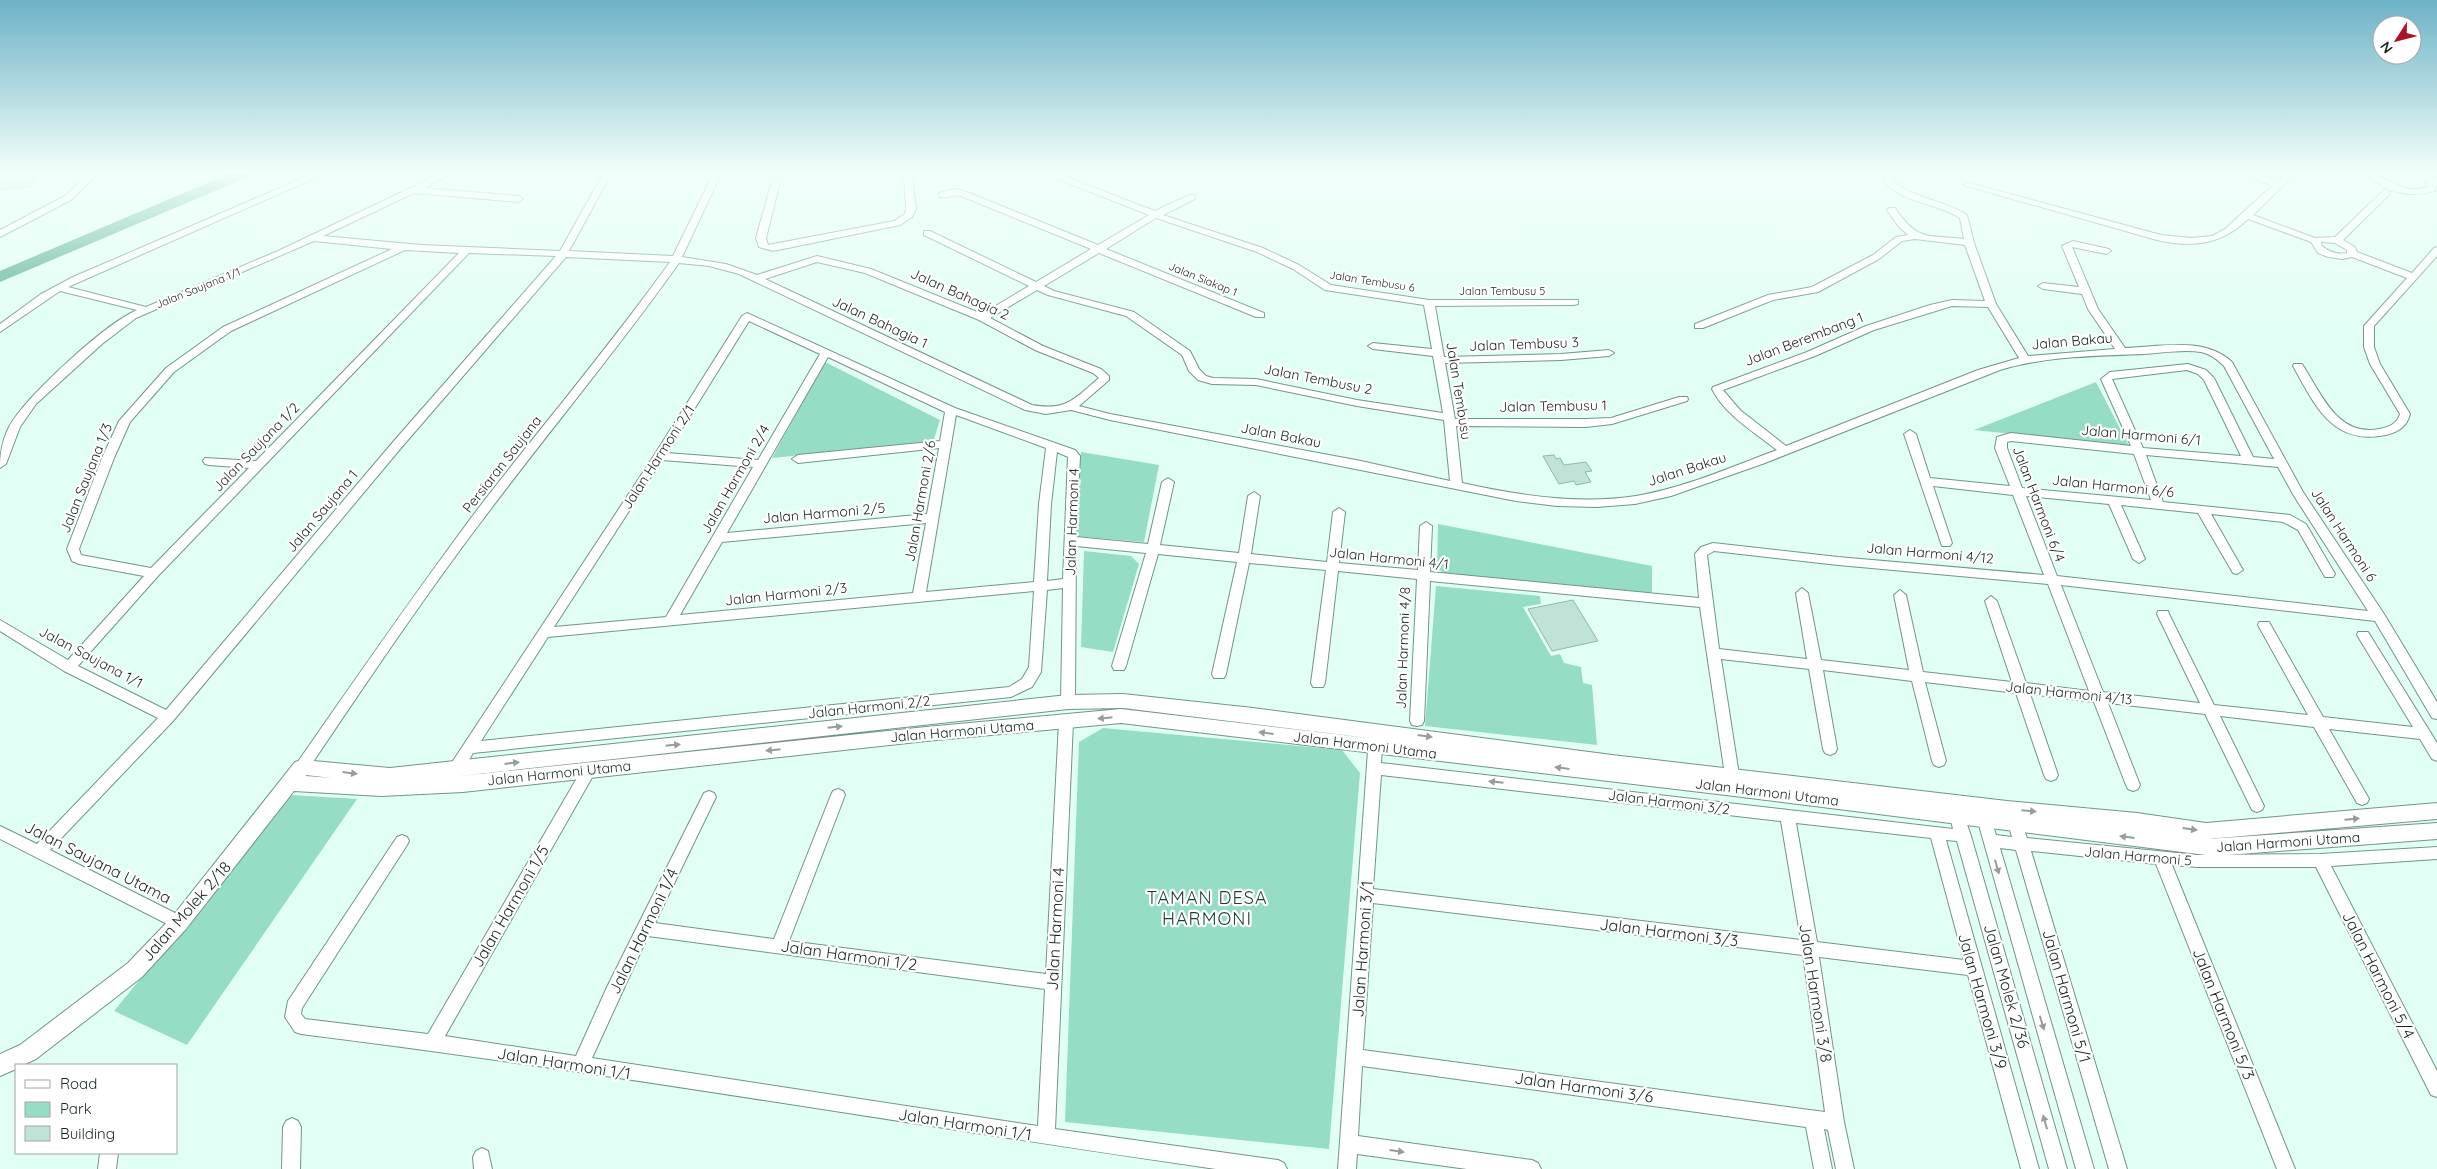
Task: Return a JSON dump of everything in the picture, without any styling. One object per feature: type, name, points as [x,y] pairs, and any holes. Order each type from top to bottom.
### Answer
[{"type":"main road","name":"Jalan Harmoni Utama","points":[[296,775],[381,788],[450,777],[1068,702],[1122,701],[1376,738],[1982,813],[2137,821],[2206,831],[2437,811]]},
{"type":"main road","name":"Jalan Harmoni Utama","points":[[450,777],[588,770],[926,734],[1121,716],[1376,738],[1732,775],[1956,810]]},
{"type":"main road","name":"Jalan Molek 2/18","points":[[0,1066],[28,1052],[68,1024],[135,970],[179,924],[296,775]]},
{"type":"main road","name":"Jalan Harmoni Utama","points":[[1982,813],[2015,823],[2214,848],[2437,831]]},
{"type":"street","points":[[0,329],[44,296],[59,288],[195,229]]},
{"type":"street","name":"Jalan Saujana 1/1","points":[[0,464],[15,427],[32,402],[98,342],[143,309],[235,273],[331,229]]},
{"type":"street","name":"Jalan Saujana 1","points":[[39,852],[168,717],[397,446],[563,254],[577,229]]},
{"type":"street","name":"Persiaran Saujana","points":[[296,775],[394,632],[482,512],[628,327],[676,260],[693,229]]},
{"type":"street","points":[[763,229],[760,238],[764,248],[773,248],[869,229]]},
{"type":"street","name":"Jalan Siakap 1","points":[[1045,229],[1260,315]]},
{"type":"street","points":[[984,318],[1098,251],[1142,229]]},
{"type":"street","name":"Jalan Tembusu 6","points":[[1194,229],[1260,250],[1296,267],[1328,288],[1436,303]]},
{"type":"street","points":[[1906,229],[1915,236]]},
{"type":"street","points":[[1966,229],[1970,248],[1991,304],[2025,360]]},
{"type":"street","points":[[2126,229],[2160,238],[2181,241],[2204,240],[2222,235],[2229,229]]},
{"type":"street","points":[[2282,229],[2316,241],[2324,239],[2337,240],[2352,249],[2352,254]]},
{"type":"street","points":[[2337,240],[2349,229]]},
{"type":"street","name":"Jalan Tembusu 2","points":[[927,233],[1064,297],[1130,314],[1186,353],[1188,361],[1202,378],[1212,381],[1256,382],[1453,421]]},
{"type":"street","points":[[1699,326],[1772,298],[1814,290],[1876,257],[1899,239],[1915,236],[1970,248]]},
{"type":"street","name":"Jalan Bahagia 1","points":[[312,238],[403,248],[676,260],[724,267],[755,279],[1029,408],[1046,411],[1071,407]]},
{"type":"street","points":[[2316,241],[2318,248],[2328,254],[2345,257],[2352,254],[2412,276]]},
{"type":"street","points":[[2106,251],[2073,244],[2067,246],[2092,309],[2122,351]]},
{"type":"street","name":"Jalan Saujana 1/3","points":[[154,573],[83,561],[76,558],[73,549],[108,458],[132,411],[170,370],[217,336],[403,248]]},
{"type":"street","name":"Jalan Saujana 1/2","points":[[69,667],[154,573],[467,250]]},
{"type":"street","points":[[2298,366],[2334,423],[2362,433],[2384,432],[2404,421],[2405,414],[2376,364],[2369,347],[2369,326],[2437,250]]},
{"type":"street","name":"Jalan Bahagia 2","points":[[755,279],[807,261],[822,259],[868,270],[897,281],[984,318],[1039,348],[1097,371],[1104,378],[1071,407]]},
{"type":"street","points":[[2043,286],[2084,291]]},
{"type":"street","points":[[59,288],[143,309]]},
{"type":"street","name":"Jalan Tembusu 5","points":[[1436,303],[1574,302]]},
{"type":"street","name":"Jalan Tembusu","points":[[1436,303],[1453,421],[1456,485]]},
{"type":"street","name":"Jalan Berembang 1","points":[[1781,451],[1721,396],[1717,389],[1811,354],[1870,328],[1934,307],[1952,303],[1991,304]]},
{"type":"street","name":"Jalan Harmoni 2/1","points":[[450,777],[659,456],[747,316],[951,410],[1052,447]]},
{"type":"street","name":"Jalan Tembusu 3","points":[[1373,346],[1443,359],[1561,357],[1609,353]]},
{"type":"street","name":"Jalan Bakau","points":[[1071,407],[1110,417],[1521,497],[1566,502],[1615,502],[1667,494],[1973,377],[2025,360],[2122,351],[2198,348],[2219,353],[2232,369]]},
{"type":"street","name":"Jalan Harmoni 2/4","points":[[670,621],[826,352]]},
{"type":"street","points":[[2158,505],[2139,451],[2106,379],[2110,375],[2188,368],[2202,372],[2209,378],[2249,460]]},
{"type":"street","name":"Jalan Harmoni 6","points":[[2232,369],[2280,463],[2307,508],[2379,617],[2437,714]]},
{"type":"street","name":"Jalan Tembusu 1","points":[[1453,421],[1586,423],[1612,420],[1683,399]]},
{"type":"street","name":"Jalan Harmoni 2/6","points":[[918,597],[951,410]]},
{"type":"street","points":[[1910,434],[1946,543]]},
{"type":"street","name":"Jalan Harmoni 6/1","points":[[2001,440],[2011,437],[2139,451],[2280,463]]},
{"type":"street","name":"Jalan Harmoni 6/4","points":[[2001,440],[2001,448],[2019,491],[2051,580],[2133,785]]},
{"type":"street","points":[[798,459],[946,444]]},
{"type":"street","name":"Jalan Harmoni 4","points":[[1052,447],[1071,453],[1074,456],[1070,541],[1068,702]]},
{"type":"street","name":"Jalan Harmoni 2/2","points":[[470,748],[1011,692],[1028,682],[1034,675],[1039,632],[1037,588],[1052,447]]},
{"type":"street","points":[[659,456],[761,464]]},
{"type":"street","points":[[209,461],[258,465]]},
{"type":"street","points":[[1120,666],[1153,549],[1168,482]]},
{"type":"street","name":"Jalan Harmoni 6/6","points":[[1927,482],[2286,518],[2295,521],[2302,527],[2329,574]]},
{"type":"street","points":[[1219,674],[1244,558],[1254,496]]},
{"type":"street","points":[[2113,501],[2139,559]]},
{"type":"street","points":[[2203,511],[2237,570]]},
{"type":"street","points":[[1318,683],[1339,512]]},
{"type":"street","name":"Jalan Harmoni 2/5","points":[[718,538],[932,518]]},
{"type":"street","name":"Jalan Harmoni 4/8","points":[[1416,721],[1426,526]]},
{"type":"street","name":"Jalan Harmoni 4/1","points":[[1070,541],[1706,604]]},
{"type":"street","name":"Jalan Harmoni 4/12","points":[[1732,775],[1706,604],[1701,554],[1705,550],[1713,548],[1838,562],[2051,580],[2379,617]]},
{"type":"street","name":"Jalan Harmoni 2/3","points":[[544,633],[918,597],[1070,586]]},
{"type":"street","points":[[1802,593],[1830,749]]},
{"type":"street","points":[[1900,595],[1917,676],[1939,761]]},
{"type":"street","points":[[1991,601],[2051,775]]},
{"type":"street","points":[[2163,614],[2257,806]]},
{"type":"street","name":"Jalan Saujana 1/1","points":[[0,625],[69,667],[168,717]]},
{"type":"street","points":[[2264,625],[2362,799]]},
{"type":"street","points":[[2362,635],[2437,755]]},
{"type":"street","name":"Jalan Harmoni 4/13","points":[[1714,653],[2424,734]]},
{"type":"street","name":"Jalan Harmoni 4","points":[[1046,1136],[1066,722]]},
{"type":"street","name":"Jalan Harmoni 3/1","points":[[1347,1169],[1376,738]]},
{"type":"street","name":"Jalan Harmoni 3/2","points":[[1374,768],[1629,797],[1788,818],[1964,836]]},
{"type":"street","name":"Jalan Harmoni 1/5","points":[[432,1042],[588,770]]},
{"type":"street","points":[[779,946],[838,796]]},
{"type":"street","name":"Jalan Harmoni 1/4","points":[[580,1066],[709,797]]},
{"type":"street","name":"Jalan Molek 2/36","points":[[1956,810],[2058,1169]]},
{"type":"street","name":"Jalan Molek 2/36","points":[[1982,813],[2085,1169]]},
{"type":"street","name":"Jalan Harmoni 3/8","points":[[1788,818],[1845,1169]]},
{"type":"street","name":"Jalan Harmoni 5/1","points":[[2015,823],[2118,1169]]},
{"type":"street","name":"Jalan Saujana Utama","points":[[0,832],[179,924]]},
{"type":"street","name":"Jalan Harmoni 3/9","points":[[1937,834],[2030,1169]]},
{"type":"street","name":"Jalan Harmoni 1/1","points":[[402,841],[294,1006],[293,1017],[301,1026],[432,1042],[1046,1136],[1278,1169]]},
{"type":"street","name":"Jalan Harmoni 5","points":[[1990,841],[2162,858],[2242,862],[2320,860],[2437,853]]},
{"type":"street","name":"Jalan Harmoni 5/3","points":[[2162,858],[2286,1169]]},
{"type":"street","name":"Jalan Harmoni 5/4","points":[[2320,860],[2437,1089]]},
{"type":"street","name":"Jalan Harmoni 3/3","points":[[1366,895],[1973,968]]},
{"type":"street","name":"Jalan Harmoni 1/2","points":[[645,929],[1052,982]]},
{"type":"street","name":"Jalan Harmoni 3/6","points":[[1355,1057],[1836,1122]]},
{"type":"street","points":[[1813,1118],[1823,1169]]},
{"type":"street","points":[[291,1169],[292,1127]]},
{"type":"street","points":[[1349,1144],[1532,1169]]},
{"type":"street","points":[[107,1169],[109,1154]]},
{"type":"green space","points":[[825,362],[940,420],[933,442],[772,458]]},
{"type":"green space","points":[[2096,382],[2129,446],[1974,430]]},
{"type":"green space","points":[[1081,452],[1159,465],[1144,542],[1074,536]]},
{"type":"green space","points":[[1438,524],[1652,566],[1652,593],[1445,574],[1437,568]]},
{"type":"green space","points":[[1084,551],[1131,556],[1139,564],[1113,652],[1081,647]]},
{"type":"green space","points":[[1436,586],[1540,596],[1541,604],[1523,607],[1551,656],[1560,654],[1564,663],[1581,667],[1583,683],[1592,685],[1597,745],[1425,726]]},
{"type":"green space","points":[[1103,728],[1342,750],[1360,773],[1329,1149],[1065,1122],[1079,742]]},
{"type":"green space","points":[[292,795],[357,799],[187,1045],[114,1011]]},
{"type":"building","points":[[1554,455],[1556,459],[1560,458],[1564,465],[1586,462],[1592,471],[1585,472],[1591,482],[1576,485],[1574,481],[1559,484],[1543,456]]},
{"type":"building","points":[[1573,600],[1598,641],[1552,651],[1528,609]]},
{"type":"waterway","points":[[0,277],[114,229]]},
{"type":"district","name":"TAMAN DESA HARMONI","points":[[1207,908]]}]
